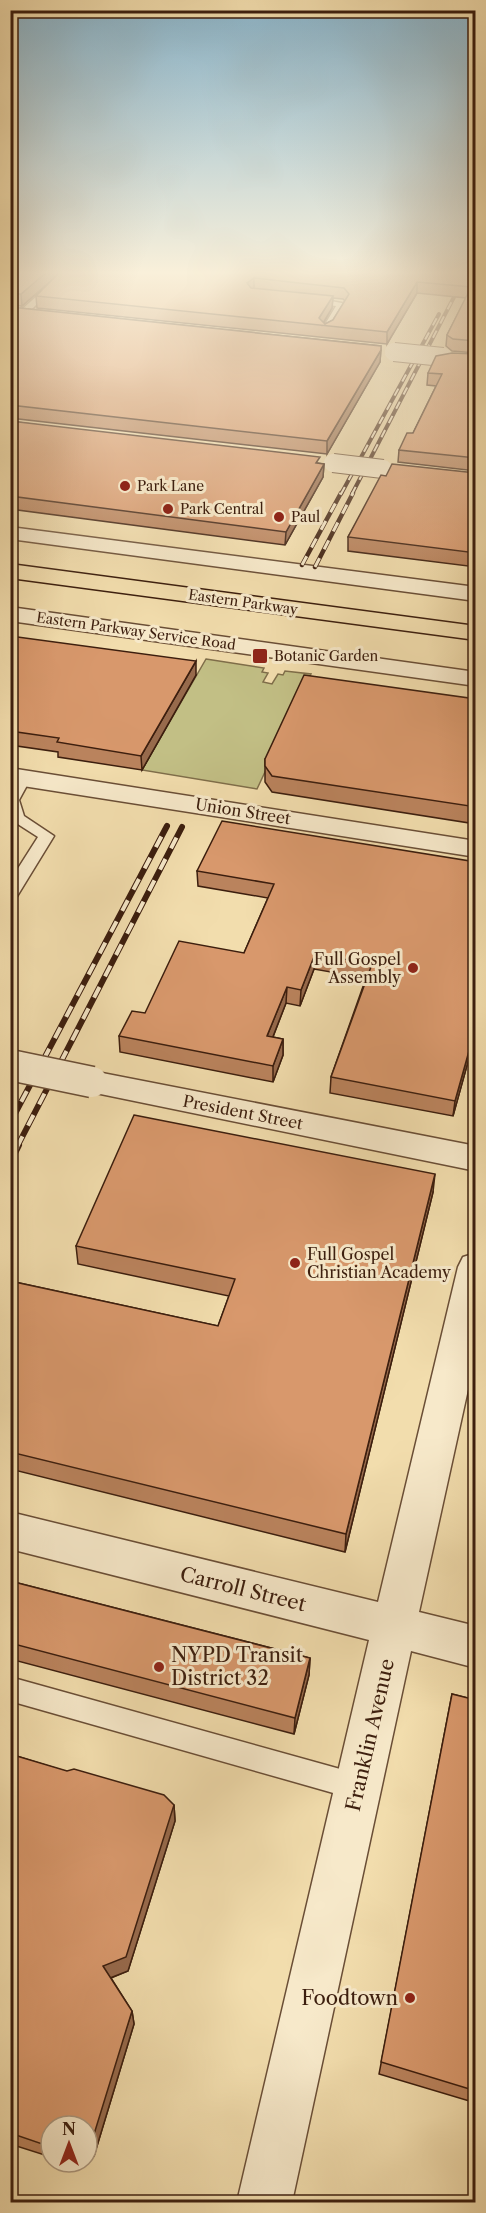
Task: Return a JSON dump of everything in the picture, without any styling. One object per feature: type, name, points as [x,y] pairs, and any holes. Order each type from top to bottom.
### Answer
[{"type":"main road","name":"Eastern Parkway","points":[[10,571],[476,633]]},
{"type":"street","points":[[310,460],[406,471]]},
{"type":"street","points":[[10,533],[476,594]]},
{"type":"street","name":"Eastern Parkway Service Road","points":[[10,614],[476,679]]},
{"type":"street","name":"Union Street","points":[[17,777],[476,849]]},
{"type":"street","name":"President Street","points":[[10,1065],[476,1159]]},
{"type":"street","name":"Franklin Avenue","points":[[264,2202],[476,1267]]},
{"type":"street","name":"Carroll Street","points":[[10,1530],[476,1647]]},
{"type":"lane","points":[[10,895],[46,836],[17,818],[12,800],[17,777]]},
{"type":"lane","points":[[10,1689],[358,1787]]},
{"type":"shaded area","points":[[206,659],[264,668],[262,672],[268,673],[263,682],[272,684],[278,674],[283,675],[285,671],[311,674],[257,789],[142,770]]},
{"type":"building","points":[[10,373],[367,373],[327,441],[10,405]]},
{"type":"building","points":[[432,373],[476,373],[476,458],[399,450],[407,433],[413,433],[442,374]]},
{"type":"building","points":[[10,421],[320,457],[316,463],[324,464],[286,532],[10,496]]},
{"type":"building","points":[[392,464],[476,473],[476,553],[348,537],[381,475],[386,476]]},
{"type":"building","points":[[10,636],[196,661],[141,756],[57,742],[59,738],[10,731]]},
{"type":"building","points":[[304,675],[476,699],[476,807],[272,776],[265,766],[265,759]]},
{"type":"building","points":[[222,821],[476,862],[476,1026],[455,1101],[331,1077],[372,964],[315,954],[301,990],[287,987],[267,1036],[283,1039],[273,1066],[119,1036],[132,1011],[145,1013],[179,941],[244,953],[274,884],[197,871]]},
{"type":"building","points":[[134,1115],[435,1174],[346,1534],[10,1452],[10,1281],[218,1326],[235,1279],[76,1246]]},
{"type":"building","name":"NYPD Transit District 32","points":[[10,1581],[310,1658],[295,1718],[10,1643]]},
{"type":"building","points":[[452,1694],[476,1700],[476,2091],[381,2062]]},
{"type":"building","points":[[10,1754],[67,1771],[74,1769],[164,1795],[174,1805],[126,1957],[103,1966],[132,2011],[99,2118],[99,2114],[39,2114],[39,2143],[10,2133]]},
{"type":"railway","points":[[341,494],[407,373]]},
{"type":"railway","points":[[352,494],[415,373]]},
{"type":"railway","points":[[302,565],[341,493]]},
{"type":"railway","points":[[315,567],[353,493]]},
{"type":"railway","points":[[10,1123],[167,826]]},
{"type":"railway","points":[[17,1147],[182,827]]},
{"type":"railway","points":[[10,1161],[17,1147]]},
{"type":"place","name":"Park Lane","points":[[125,486]]},
{"type":"place","name":"Park Central","points":[[168,509]]},
{"type":"place","name":"Paul","points":[[279,517]]},
{"type":"place","name":"Botanic Garden","points":[[260,656]]},
{"type":"place","name":"Full Gospel Assembly","points":[[413,968]]},
{"type":"place","name":"Full Gospel Christian Academy","points":[[295,1263]]},
{"type":"place","name":"NYPD Transit District 32","points":[[159,1667]]},
{"type":"place","name":"Foodtown","points":[[410,1998]]}]
